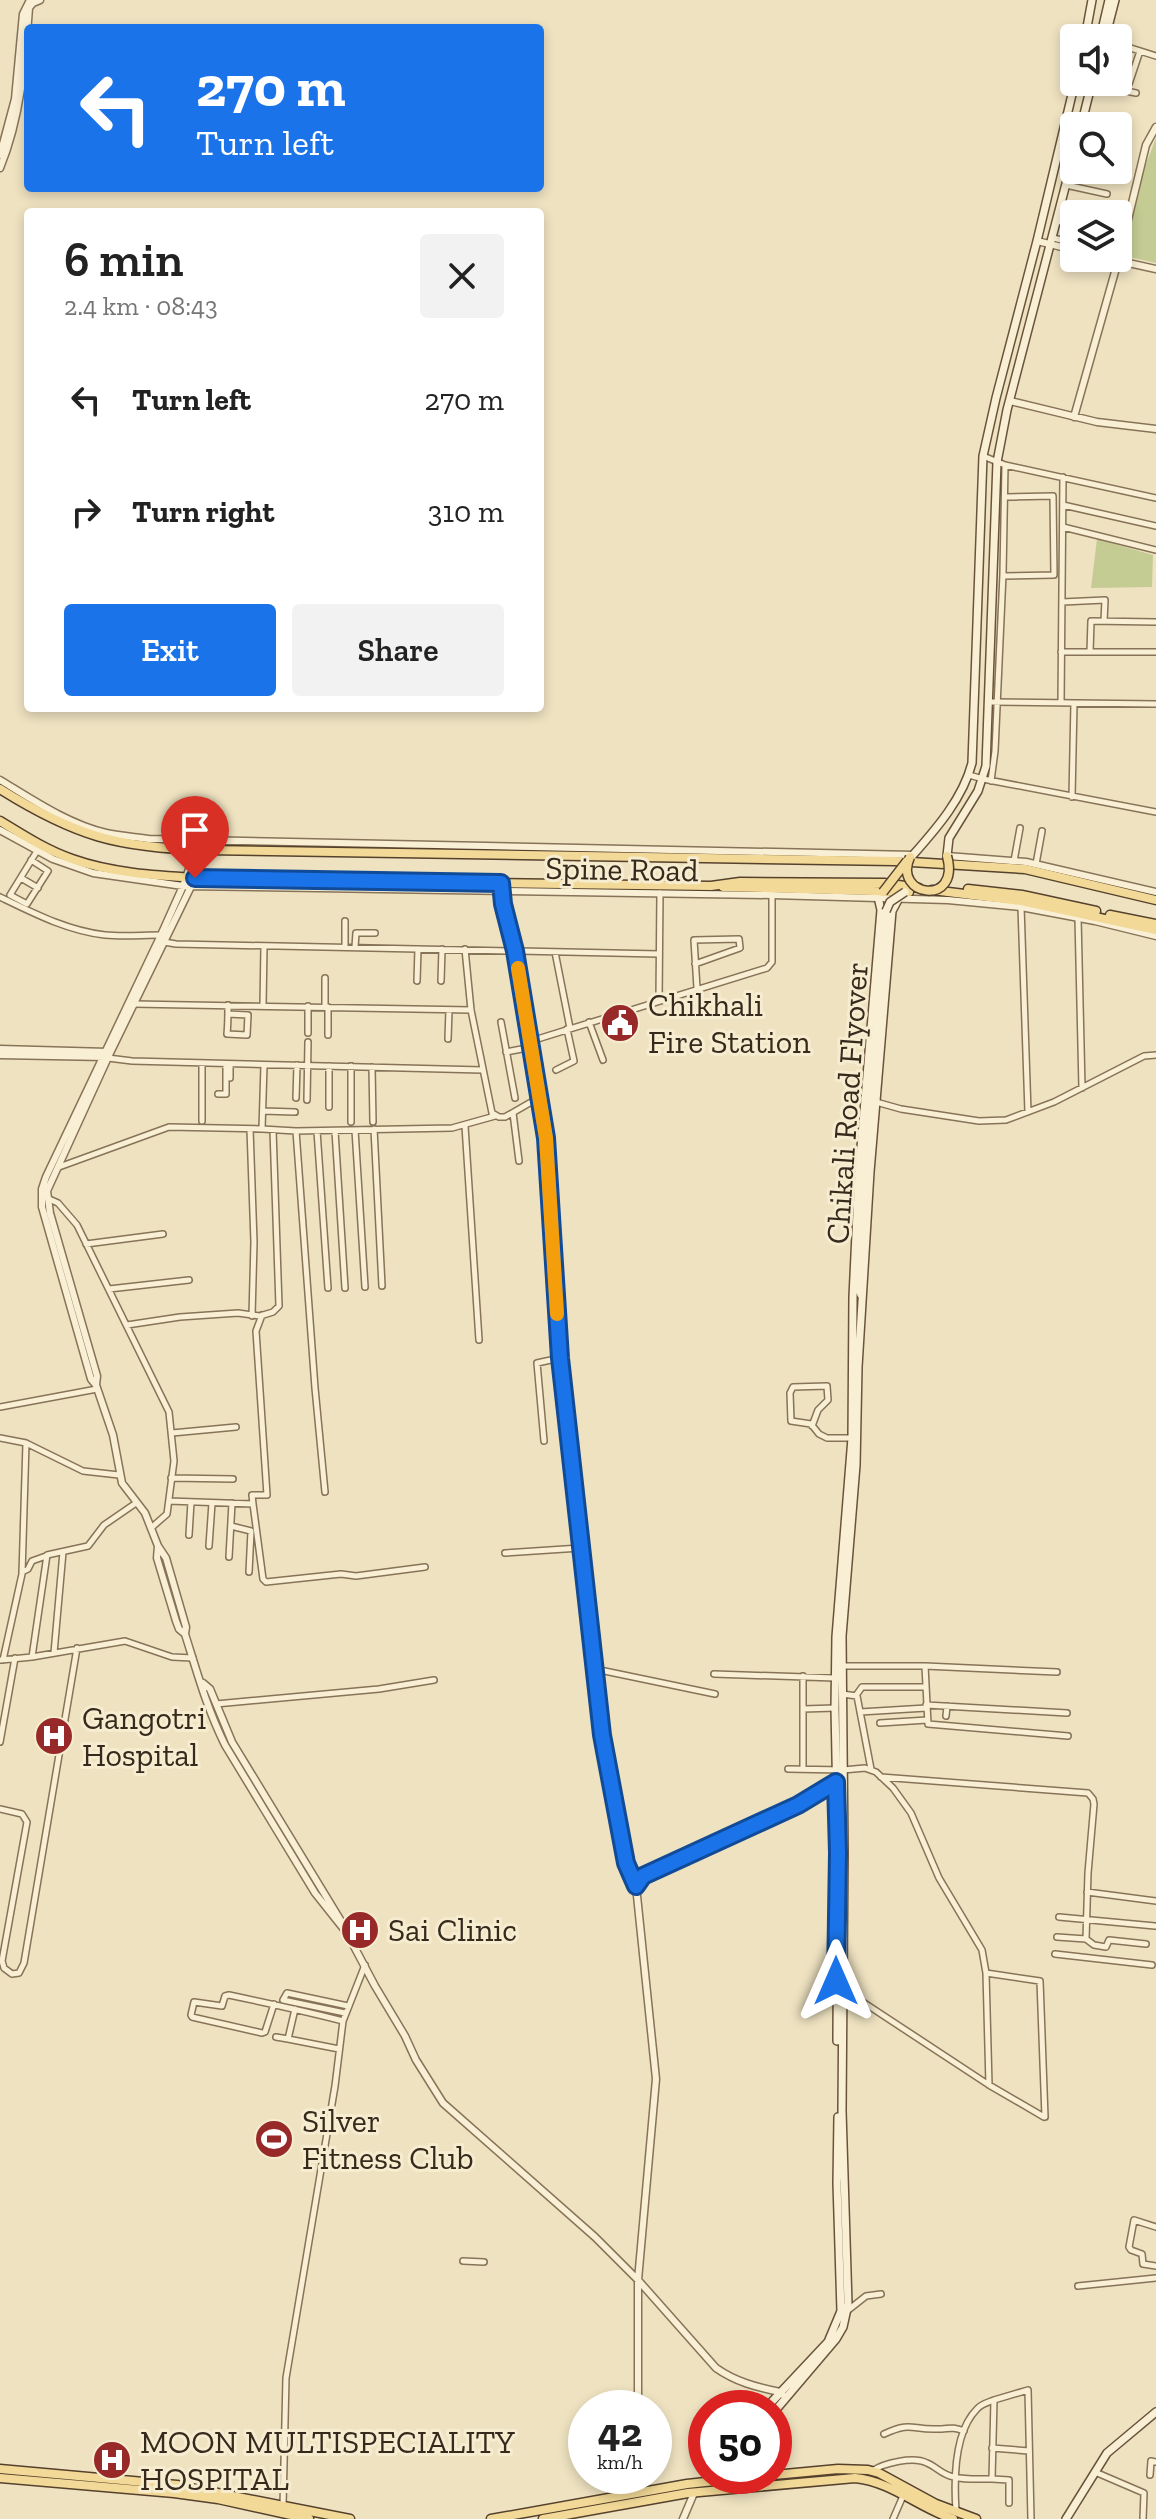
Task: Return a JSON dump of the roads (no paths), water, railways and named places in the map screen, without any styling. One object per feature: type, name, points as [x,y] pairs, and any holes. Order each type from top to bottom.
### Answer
[{"type":"main road","points":[[1090,24],[1095,0]]},
{"type":"main road","points":[[1108,24],[1112,0]]},
{"type":"main road","points":[[787,2390],[828,2342],[841,2311],[838,1783],[842,1636],[855,1438],[859,1171],[881,894],[948,811],[969,775],[974,752],[983,456],[1072,96]]},
{"type":"main road","points":[[1062,200],[1066,185]]},
{"type":"main road","points":[[941,887],[949,875],[949,838],[987,780],[993,703],[1001,464],[1010,401],[1060,207]]},
{"type":"main road","points":[[0,789],[55,821],[103,839],[203,845]]},
{"type":"main road","points":[[0,821],[42,846],[70,858],[103,868],[189,882]]},
{"type":"main road","name":"Spine Road","points":[[203,845],[895,861],[985,866],[1038,871],[1156,900]]},
{"type":"main road","points":[[910,857],[907,873],[910,881],[918,889],[926,891]]},
{"type":"main road","name":"Spine Road","points":[[189,882],[501,887],[711,886],[740,882],[884,883],[1021,904],[1156,933]]},
{"type":"main road","points":[[711,886],[902,895],[941,887],[1022,895],[1156,924]]},
{"type":"main road","name":"Chikali Road Flyover","points":[[857,1297],[864,1171],[886,911],[881,894]]},
{"type":"main road","points":[[886,911],[890,902],[902,895]]},
{"type":"main road","points":[[857,1297],[864,1284],[875,1102],[892,911],[902,895]]},
{"type":"main road","points":[[840,1770],[835,1708],[839,1589],[855,1438]]},
{"type":"main road","points":[[788,2390],[836,2339],[847,2312],[840,2183],[842,1988],[838,1783]]},
{"type":"main road","points":[[1066,2519],[1107,2453],[1156,2412]]},
{"type":"main road","points":[[0,2469],[177,2485],[350,2519]]},
{"type":"main road","points":[[792,2473],[838,2469],[872,2471],[955,2516]]},
{"type":"main road","points":[[0,2478],[174,2493],[218,2499],[309,2519]]},
{"type":"main road","points":[[792,2480],[855,2478],[876,2482],[955,2516],[976,2519]]},
{"type":"main road","points":[[491,2519],[628,2494]]},
{"type":"main road","points":[[543,2519],[688,2494]]},
{"type":"street","points":[[0,155],[15,99],[23,14],[30,0]]},
{"type":"street","points":[[27,24],[29,8],[40,0]]},
{"type":"street","points":[[1132,48],[1156,56]]},
{"type":"street","points":[[1132,75],[1140,50]]},
{"type":"street","points":[[0,168],[20,101],[24,60]]},
{"type":"street","points":[[1132,92],[1136,93]]},
{"type":"street","points":[[1132,203],[1146,145],[1156,127]]},
{"type":"street","points":[[1066,185],[1107,194]]},
{"type":"street","points":[[1037,241],[1060,242]]},
{"type":"street","points":[[1052,242],[1060,245]]},
{"type":"street","points":[[1132,264],[1156,269]]},
{"type":"street","points":[[1074,417],[1115,272]]},
{"type":"street","points":[[1010,401],[1097,422],[1156,429]]},
{"type":"street","points":[[983,456],[1001,464],[1156,498]]},
{"type":"street","points":[[1001,464],[1005,497],[1003,576],[993,703],[1156,704]]},
{"type":"street","points":[[1061,703],[1063,477]]},
{"type":"street","points":[[1003,576],[1054,575],[1053,496],[1005,497]]},
{"type":"street","points":[[1063,505],[1156,526]]},
{"type":"street","points":[[1063,527],[1156,550]]},
{"type":"street","points":[[1062,602],[1105,600],[1104,621]]},
{"type":"street","points":[[1090,652],[1091,621],[1156,622]]},
{"type":"street","points":[[1061,652],[1156,652]]},
{"type":"street","points":[[1072,797],[1074,703]]},
{"type":"street","points":[[969,775],[1156,812]]},
{"type":"street","points":[[0,780],[82,825],[177,844]]},
{"type":"street","points":[[1014,861],[1020,828]]},
{"type":"street","name":"Spine Road","points":[[0,830],[67,865],[93,873],[189,882]]},
{"type":"street","points":[[1036,864],[1042,831]]},
{"type":"street","points":[[203,845],[163,938],[46,1177],[44,1198],[91,1379],[97,1387],[113,1435],[119,1475],[128,1493],[145,1513],[166,1558],[186,1627],[185,1634],[214,1722],[315,1893],[350,1937]]},
{"type":"street","name":"Spine Road","points":[[203,845],[595,849],[910,857]]},
{"type":"street","points":[[9,898],[37,851]]},
{"type":"street","points":[[947,856],[1036,864],[1156,892]]},
{"type":"street","points":[[0,897],[27,904],[48,871],[31,860]]},
{"type":"street","points":[[21,878],[38,888]]},
{"type":"street","points":[[501,887],[532,1044],[546,1138],[560,1358],[580,1548],[602,1735],[626,1863],[636,1886],[656,2079],[638,2280],[638,2390]]},
{"type":"street","name":"Spine Road","points":[[501,887],[660,893],[881,894]]},
{"type":"street","points":[[659,1000],[660,893]]},
{"type":"street","points":[[506,1052],[589,1022],[767,968],[772,962],[772,895]]},
{"type":"street","name":"Spine Road","points":[[902,895],[1021,904],[1156,933]]},
{"type":"street","points":[[9,898],[49,920],[87,932],[163,938],[176,944],[659,954]]},
{"type":"street","points":[[1021,904],[1028,1112]]},
{"type":"street","points":[[1078,918],[1082,1088]]},
{"type":"street","points":[[345,921],[345,947]]},
{"type":"street","points":[[355,947],[356,933],[375,933]]},
{"type":"street","points":[[44,1198],[163,938]]},
{"type":"street","points":[[695,964],[740,948],[739,939],[694,940],[695,964],[697,988]]},
{"type":"street","points":[[263,1005],[264,946]]},
{"type":"street","points":[[417,981],[418,949]]},
{"type":"street","points":[[441,981],[442,949]]},
{"type":"street","points":[[465,949],[471,1010],[482,1070],[495,1116]]},
{"type":"street","points":[[555,952],[574,1061],[556,1070]]},
{"type":"street","points":[[325,978],[328,1035]]},
{"type":"street","points":[[134,1004],[471,1010]]},
{"type":"street","points":[[228,1005],[227,1034],[247,1035],[248,1015],[228,1014]]},
{"type":"street","points":[[308,1006],[308,1033]]},
{"type":"street","points":[[448,1039],[449,1010]]},
{"type":"street","points":[[501,1022],[515,1098]]},
{"type":"street","points":[[589,1022],[603,1060]]},
{"type":"street","points":[[307,1100],[308,1042]]},
{"type":"street","points":[[0,1052],[107,1055],[228,1064],[482,1070]]},
{"type":"street","points":[[875,1102],[979,1121],[1006,1120],[1082,1088],[1144,1056],[1156,1055]]},
{"type":"street","points":[[202,1063],[202,1121]]},
{"type":"street","points":[[228,1064],[230,1078]]},
{"type":"street","points":[[218,1094],[226,1094],[228,1064]]},
{"type":"street","points":[[262,1129],[264,1065]]},
{"type":"street","points":[[296,1098],[297,1065]]},
{"type":"street","points":[[329,1066],[329,1107]]},
{"type":"street","points":[[351,1066],[351,1122]]},
{"type":"street","points":[[372,1067],[382,1286]]},
{"type":"street","points":[[57,1168],[169,1127],[335,1131],[373,1126],[465,1126],[495,1116],[505,1117],[540,1097]]},
{"type":"street","points":[[263,1111],[295,1112]]},
{"type":"street","points":[[513,1113],[519,1161]]},
{"type":"street","points":[[465,1126],[479,1340]]},
{"type":"street","points":[[250,1129],[254,1242],[252,1316]]},
{"type":"street","points":[[127,1325],[180,1317],[238,1313],[262,1315],[273,1312],[279,1306],[273,1130]]},
{"type":"street","points":[[355,1130],[365,1287]]},
{"type":"street","points":[[296,1131],[325,1492]]},
{"type":"street","points":[[317,1131],[328,1288]]},
{"type":"street","points":[[335,1131],[345,1288]]},
{"type":"street","points":[[44,1198],[58,1203],[69,1214],[169,1412],[174,1461],[167,1514],[151,1528]]},
{"type":"street","points":[[86,1244],[163,1234]]},
{"type":"street","points":[[109,1289],[189,1280]]},
{"type":"street","points":[[262,1315],[258,1326],[267,1495],[252,1495],[265,1581],[341,1574],[356,1576],[425,1567]]},
{"type":"street","points":[[544,1441],[537,1363],[560,1358]]},
{"type":"street","points":[[812,1426],[818,1410],[828,1400],[828,1387],[819,1384],[793,1387],[789,1418],[812,1426],[827,1438],[855,1438]]},
{"type":"street","points":[[0,1407],[97,1387]]},
{"type":"street","points":[[172,1433],[236,1427]]},
{"type":"street","points":[[0,1438],[26,1443],[83,1471],[119,1475]]},
{"type":"street","points":[[26,1443],[22,1572],[2,1660],[130,1641],[172,1657],[193,1658]]},
{"type":"street","points":[[171,1478],[233,1479]]},
{"type":"street","points":[[169,1501],[253,1504]]},
{"type":"street","points":[[189,1535],[191,1502]]},
{"type":"street","points":[[22,1572],[28,1569],[32,1561],[47,1555],[88,1546],[108,1521],[136,1503]]},
{"type":"street","points":[[209,1546],[212,1503]]},
{"type":"street","points":[[229,1557],[232,1503]]},
{"type":"street","points":[[231,1526],[251,1531],[249,1572]]},
{"type":"street","points":[[505,1553],[580,1548]]},
{"type":"street","points":[[54,1653],[63,1552]]},
{"type":"street","points":[[32,1657],[47,1555]]},
{"type":"street","points":[[0,1809],[22,1814],[27,1822],[2,1961],[4,1968],[12,1974],[19,1973],[24,1963],[77,1648]]},
{"type":"street","points":[[0,1742],[15,1658]]},
{"type":"street","points":[[842,1666],[1057,1672]]},
{"type":"street","points":[[925,1666],[927,1720],[930,1725],[1068,1736]]},
{"type":"street","points":[[595,1669],[715,1694]]},
{"type":"street","points":[[714,1674],[835,1678]]},
{"type":"street","points":[[803,1676],[803,1769]]},
{"type":"street","points":[[215,1704],[379,1689],[434,1680]]},
{"type":"street","points":[[203,1683],[210,1689],[232,1742],[322,1887],[416,2060],[443,2103],[595,2237],[638,2280],[716,2368],[731,2379],[765,2390]]},
{"type":"street","points":[[871,1770],[857,1694],[862,1687],[926,1687]]},
{"type":"street","points":[[842,1694],[857,1694]]},
{"type":"street","points":[[860,1712],[947,1706],[1067,1713]]},
{"type":"street","points":[[946,1716],[947,1706]]},
{"type":"street","points":[[803,1709],[835,1708]]},
{"type":"street","points":[[880,1723],[927,1720]]},
{"type":"street","points":[[788,1769],[871,1770],[893,1788],[911,1813],[939,1878],[982,1950],[986,1973],[989,2085]]},
{"type":"street","points":[[881,1777],[1088,1793],[1094,1804],[1086,1939]]},
{"type":"street","points":[[636,1886],[643,1876],[749,1829],[838,1783]]},
{"type":"street","points":[[1087,1892],[1156,1901]]},
{"type":"street","points":[[1059,1917],[1155,1926]]},
{"type":"street","points":[[1057,1937],[1086,1939],[1094,1945],[1106,1947],[1109,1940],[1146,1944]]},
{"type":"street","points":[[1055,1954],[1152,1965]]},
{"type":"street","points":[[283,2506],[286,2378],[344,2017],[365,1965]]},
{"type":"street","points":[[842,1988],[989,2085],[1045,2117],[1040,1981],[986,1973]]},
{"type":"street","points":[[344,2017],[283,2000],[287,1993],[348,2006]]},
{"type":"street","points":[[274,2004],[262,2033],[191,2015],[194,2002],[222,2006],[227,1995],[344,2017]]},
{"type":"street","points":[[288,2039],[295,2009]]},
{"type":"street","points":[[276,2037],[339,2049]]},
{"type":"street","points":[[1156,2227],[1134,2220],[1129,2247],[1142,2254],[1143,2264],[1156,2266]]},
{"type":"street","points":[[463,2261],[484,2262]]},
{"type":"street","points":[[1078,2286],[1156,2278]]},
{"type":"street","points":[[847,2312],[866,2296],[881,2294]]},
{"type":"street","points":[[955,2516],[954,2477],[964,2431],[977,2409],[994,2400],[1028,2390],[1031,2519]]},
{"type":"street","points":[[992,2479],[994,2400]]},
{"type":"street","points":[[1147,2420],[1156,2426]]},
{"type":"street","points":[[884,2434],[909,2425],[937,2429],[952,2426],[964,2431]]},
{"type":"street","points":[[992,2448],[1029,2451]]},
{"type":"street","points":[[872,2471],[881,2466],[920,2461],[954,2477],[1009,2480],[1009,2503]]},
{"type":"street","points":[[1150,2475],[1151,2461],[1156,2462]]},
{"type":"street","points":[[1094,2472],[1144,2493],[1143,2519]]},
{"type":"street","points":[[683,2519],[694,2494]]},
{"type":"street","points":[[893,2519],[903,2496]]},
{"type":"place","name":"Chikhali Fire Station","points":[[620,1023]]},
{"type":"place","name":"Gangotri Hospital","points":[[54,1736]]},
{"type":"place","name":"Sai Clinic","points":[[360,1930]]},
{"type":"place","name":"Silver Fitness Club","points":[[274,2139]]},
{"type":"place","name":"MOON MULTISPECIALITY HOSPITAL","points":[[112,2460]]}]
